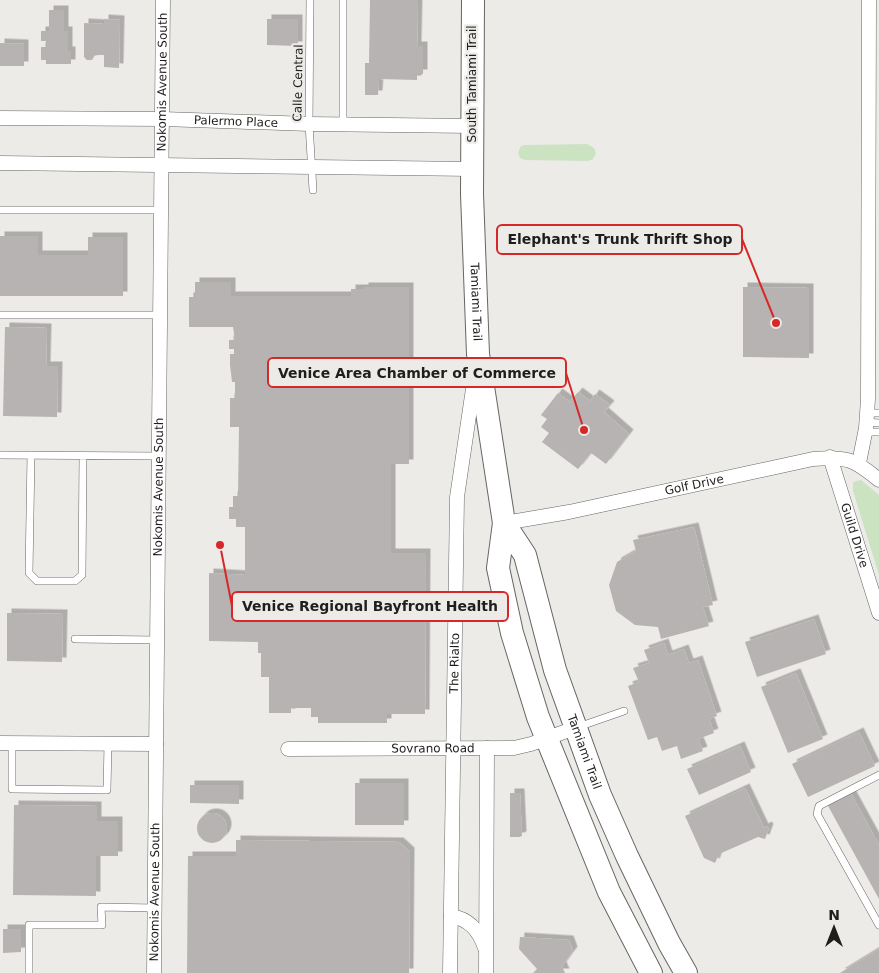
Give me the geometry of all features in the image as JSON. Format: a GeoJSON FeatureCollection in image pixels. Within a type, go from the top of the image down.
{"type":"FeatureCollection","features":[{"type":"Feature","properties":{"kind":"main road","name":"South Tamiami Trail"},"geometry":{"type":"LineString","coordinates":[[472,168],[473,0]]}},
{"type":"Feature","properties":{"kind":"main road","name":"Tamiami Trail"},"geometry":{"type":"LineString","coordinates":[[472,168],[478,354],[504,523],[498,568],[512,633],[547,738],[609,892],[651,973]]}},
{"type":"Feature","properties":{"kind":"main road","name":"Tamiami Trail"},"geometry":{"type":"LineString","coordinates":[[504,523],[525,555],[541,623],[575,728],[600,795],[626,856],[686,973]]}},
{"type":"Feature","properties":{"kind":"street","name":"Nokomis Avenue South"},"geometry":{"type":"LineString","coordinates":[[154,973],[163,0]]}},
{"type":"Feature","properties":{"kind":"street"},"geometry":{"type":"LineString","coordinates":[[868,0],[872,421],[859,462],[879,480]]}},
{"type":"Feature","properties":{"kind":"street","name":"Palermo Place"},"geometry":{"type":"LineString","coordinates":[[0,118],[163,118],[309,124],[472,126]]}},
{"type":"Feature","properties":{"kind":"street"},"geometry":{"type":"LineString","coordinates":[[0,163],[472,168]]}},
{"type":"Feature","properties":{"kind":"street","name":"The Rialto"},"geometry":{"type":"LineString","coordinates":[[450,973],[457,497],[478,354]]}},
{"type":"Feature","properties":{"kind":"street","name":"Golf Drive"},"geometry":{"type":"LineString","coordinates":[[504,523],[579,510],[797,461],[830,458],[859,462]]}},
{"type":"Feature","properties":{"kind":"street","name":"Guild Drive"},"geometry":{"type":"LineString","coordinates":[[830,458],[879,613]]}},
{"type":"Feature","properties":{"kind":"street","name":"Sovrano Road"},"geometry":{"type":"LineString","coordinates":[[288,749],[514,748],[575,728]]}},
{"type":"Feature","properties":{"kind":"street"},"geometry":{"type":"LineString","coordinates":[[6,743],[156,744]]}},
{"type":"Feature","properties":{"kind":"street"},"geometry":{"type":"LineString","coordinates":[[486,973],[487,748]]}},
{"type":"Feature","properties":{"kind":"street"},"geometry":{"type":"LineString","coordinates":[[451,916],[465,919],[471,924],[483,941],[486,956]]}},
{"type":"Feature","properties":{"kind":"lane","name":"Calle Central"},"geometry":{"type":"LineString","coordinates":[[310,0],[309,124],[310,166],[313,190]]}},
{"type":"Feature","properties":{"kind":"lane"},"geometry":{"type":"LineString","coordinates":[[343,0],[343,124]]}},
{"type":"Feature","properties":{"kind":"lane"},"geometry":{"type":"LineString","coordinates":[[0,210],[160,210]]}},
{"type":"Feature","properties":{"kind":"lane"},"geometry":{"type":"LineString","coordinates":[[0,315],[159,315]]}},
{"type":"Feature","properties":{"kind":"lane"},"geometry":{"type":"LineString","coordinates":[[872,421],[879,432]]}},
{"type":"Feature","properties":{"kind":"lane"},"geometry":{"type":"LineString","coordinates":[[0,455],[158,456]]}},
{"type":"Feature","properties":{"kind":"lane"},"geometry":{"type":"LineString","coordinates":[[31,455],[29,573],[37,581],[75,580],[82,575],[83,456]]}},
{"type":"Feature","properties":{"kind":"lane"},"geometry":{"type":"LineString","coordinates":[[75,639],[157,640]]}},
{"type":"Feature","properties":{"kind":"lane"},"geometry":{"type":"LineString","coordinates":[[575,728],[624,711]]}},
{"type":"Feature","properties":{"kind":"lane"},"geometry":{"type":"LineString","coordinates":[[6,743],[12,789],[107,790],[108,744]]}},
{"type":"Feature","properties":{"kind":"lane"},"geometry":{"type":"LineString","coordinates":[[879,775],[819,806],[817,814],[879,925]]}},
{"type":"Feature","properties":{"kind":"lane"},"geometry":{"type":"LineString","coordinates":[[29,973],[29,924],[102,925],[102,907],[154,908]]}},
{"type":"Feature","properties":{"kind":"green space"},"geometry":{"type":"Polygon","coordinates":[[[587,144],[594,148],[596,153],[593,159],[588,161],[525,160],[520,158],[518,153],[521,146],[525,145],[587,144]]]}},
{"type":"Feature","properties":{"kind":"green space"},"geometry":{"type":"Polygon","coordinates":[[[861,480],[879,495],[879,575],[853,491],[853,482],[861,480]]]}},
{"type":"Feature","properties":{"kind":"building"},"geometry":{"type":"Polygon","coordinates":[[[370,0],[418,0],[417,46],[423,46],[423,74],[417,74],[417,80],[379,79],[378,95],[365,95],[365,63],[369,63],[370,0]]]}},
{"type":"Feature","properties":{"kind":"building"},"geometry":{"type":"Polygon","coordinates":[[[49,10],[64,10],[64,31],[68,31],[68,51],[71,51],[71,64],[46,64],[46,60],[41,60],[41,47],[46,47],[46,41],[41,41],[41,31],[49,31],[49,10]]]}},
{"type":"Feature","properties":{"kind":"building"},"geometry":{"type":"Polygon","coordinates":[[[104,19],[120,20],[119,68],[104,67],[104,55],[95,55],[92,60],[87,60],[84,57],[84,23],[104,24],[104,19]]]}},
{"type":"Feature","properties":{"kind":"building"},"geometry":{"type":"Polygon","coordinates":[[[267,19],[298,19],[298,46],[267,45],[267,19]]]}},
{"type":"Feature","properties":{"kind":"building"},"geometry":{"type":"Polygon","coordinates":[[[0,43],[24,44],[24,66],[0,66],[0,43]]]}},
{"type":"Feature","properties":{"kind":"building"},"geometry":{"type":"Polygon","coordinates":[[[0,236],[38,236],[38,255],[88,255],[88,237],[123,237],[123,296],[0,296],[0,236]]]}},
{"type":"Feature","properties":{"kind":"building"},"geometry":{"type":"Polygon","coordinates":[[[195,282],[231,282],[231,296],[351,296],[351,289],[364,289],[364,287],[409,287],[409,464],[391,464],[391,553],[426,553],[425,714],[387,714],[387,723],[318,723],[318,717],[311,717],[311,708],[291,708],[291,713],[269,713],[269,677],[261,677],[261,653],[258,653],[258,642],[209,641],[209,573],[245,575],[245,527],[236,527],[236,519],[229,519],[229,507],[233,507],[233,496],[238,496],[239,427],[230,427],[230,398],[235,398],[235,382],[232,382],[230,365],[230,354],[234,354],[234,349],[229,349],[229,340],[235,340],[233,327],[189,327],[189,297],[195,297],[195,282]]]}},
{"type":"Feature","properties":{"kind":"building"},"geometry":{"type":"Polygon","coordinates":[[[743,287],[809,288],[809,358],[743,357],[743,287]]]}},
{"type":"Feature","properties":{"kind":"building"},"geometry":{"type":"Polygon","coordinates":[[[5,327],[47,328],[46,366],[58,366],[57,417],[3,416],[5,327]]]}},
{"type":"Feature","properties":{"kind":"building"},"geometry":{"type":"Polygon","coordinates":[[[578,392],[590,401],[595,394],[610,405],[604,412],[629,434],[606,464],[591,453],[578,469],[542,442],[549,433],[541,427],[547,419],[541,415],[558,393],[570,402],[578,392]]]}},
{"type":"Feature","properties":{"kind":"building"},"geometry":{"type":"Polygon","coordinates":[[[694,527],[713,605],[703,607],[709,626],[661,639],[658,627],[635,625],[616,611],[609,585],[617,562],[636,551],[633,540],[694,527]]]}},
{"type":"Feature","properties":{"kind":"building"},"geometry":{"type":"Polygon","coordinates":[[[7,613],[63,614],[62,662],[7,661],[7,613]]]}},
{"type":"Feature","properties":{"kind":"building"},"geometry":{"type":"Polygon","coordinates":[[[814,619],[826,654],[757,677],[745,642],[814,619]]]}},
{"type":"Feature","properties":{"kind":"building"},"geometry":{"type":"Polygon","coordinates":[[[664,643],[668,655],[684,649],[689,663],[698,660],[717,716],[709,719],[714,733],[698,739],[703,751],[681,759],[677,746],[662,751],[657,737],[648,740],[628,686],[639,682],[633,668],[649,663],[644,650],[664,643]]]}},
{"type":"Feature","properties":{"kind":"building"},"geometry":{"type":"Polygon","coordinates":[[[796,673],[823,739],[788,753],[761,687],[796,673]]]}},
{"type":"Feature","properties":{"kind":"building"},"geometry":{"type":"Polygon","coordinates":[[[859,732],[875,766],[808,797],[792,764],[859,732]]]}},
{"type":"Feature","properties":{"kind":"building"},"geometry":{"type":"Polygon","coordinates":[[[740,746],[751,772],[699,795],[687,769],[740,746]]]}},
{"type":"Feature","properties":{"kind":"building"},"geometry":{"type":"Polygon","coordinates":[[[355,783],[404,783],[404,825],[355,825],[355,783]]]}},
{"type":"Feature","properties":{"kind":"building"},"geometry":{"type":"Polygon","coordinates":[[[190,785],[239,785],[239,804],[190,803],[190,785]]]}},
{"type":"Feature","properties":{"kind":"building"},"geometry":{"type":"Polygon","coordinates":[[[745,788],[764,828],[767,826],[769,828],[765,839],[758,837],[719,854],[715,863],[704,858],[685,816],[745,788]]]}},
{"type":"Feature","properties":{"kind":"building"},"geometry":{"type":"Polygon","coordinates":[[[850,792],[879,845],[879,899],[827,804],[850,792]]]}},
{"type":"Feature","properties":{"kind":"building"},"geometry":{"type":"Polygon","coordinates":[[[510,793],[520,793],[522,836],[519,837],[510,837],[510,793]]]}},
{"type":"Feature","properties":{"kind":"building"},"geometry":{"type":"Polygon","coordinates":[[[14,805],[97,806],[97,821],[118,821],[118,856],[96,856],[96,896],[13,895],[14,805]]]}},
{"type":"Feature","properties":{"kind":"building"},"geometry":{"type":"Polygon","coordinates":[[[212,813],[223,817],[227,828],[223,839],[212,843],[201,839],[197,828],[201,817],[212,813]]]}},
{"type":"Feature","properties":{"kind":"building"},"geometry":{"type":"Polygon","coordinates":[[[236,840],[399,842],[410,852],[409,973],[187,973],[188,856],[236,856],[236,840]]]}},
{"type":"Feature","properties":{"kind":"building"},"geometry":{"type":"Polygon","coordinates":[[[3,929],[21,929],[21,952],[3,953],[3,929]]]}},
{"type":"Feature","properties":{"kind":"building"},"geometry":{"type":"Polygon","coordinates":[[[520,937],[569,940],[573,951],[562,966],[565,973],[533,973],[537,969],[519,949],[520,937]]]}},
{"type":"Feature","properties":{"kind":"building"},"geometry":{"type":"Polygon","coordinates":[[[879,949],[879,973],[840,973],[879,949]]]}},
{"type":"Feature","properties":{"kind":"place","name":"Elephant's Trunk Thrift Shop"},"geometry":{"type":"Point","coordinates":[776,323]}},
{"type":"Feature","properties":{"kind":"place","name":"Venice Area Chamber of Commerce"},"geometry":{"type":"Point","coordinates":[584,430]}},
{"type":"Feature","properties":{"kind":"place","name":"Venice Regional Bayfront Health"},"geometry":{"type":"Point","coordinates":[220,545]}}]}
